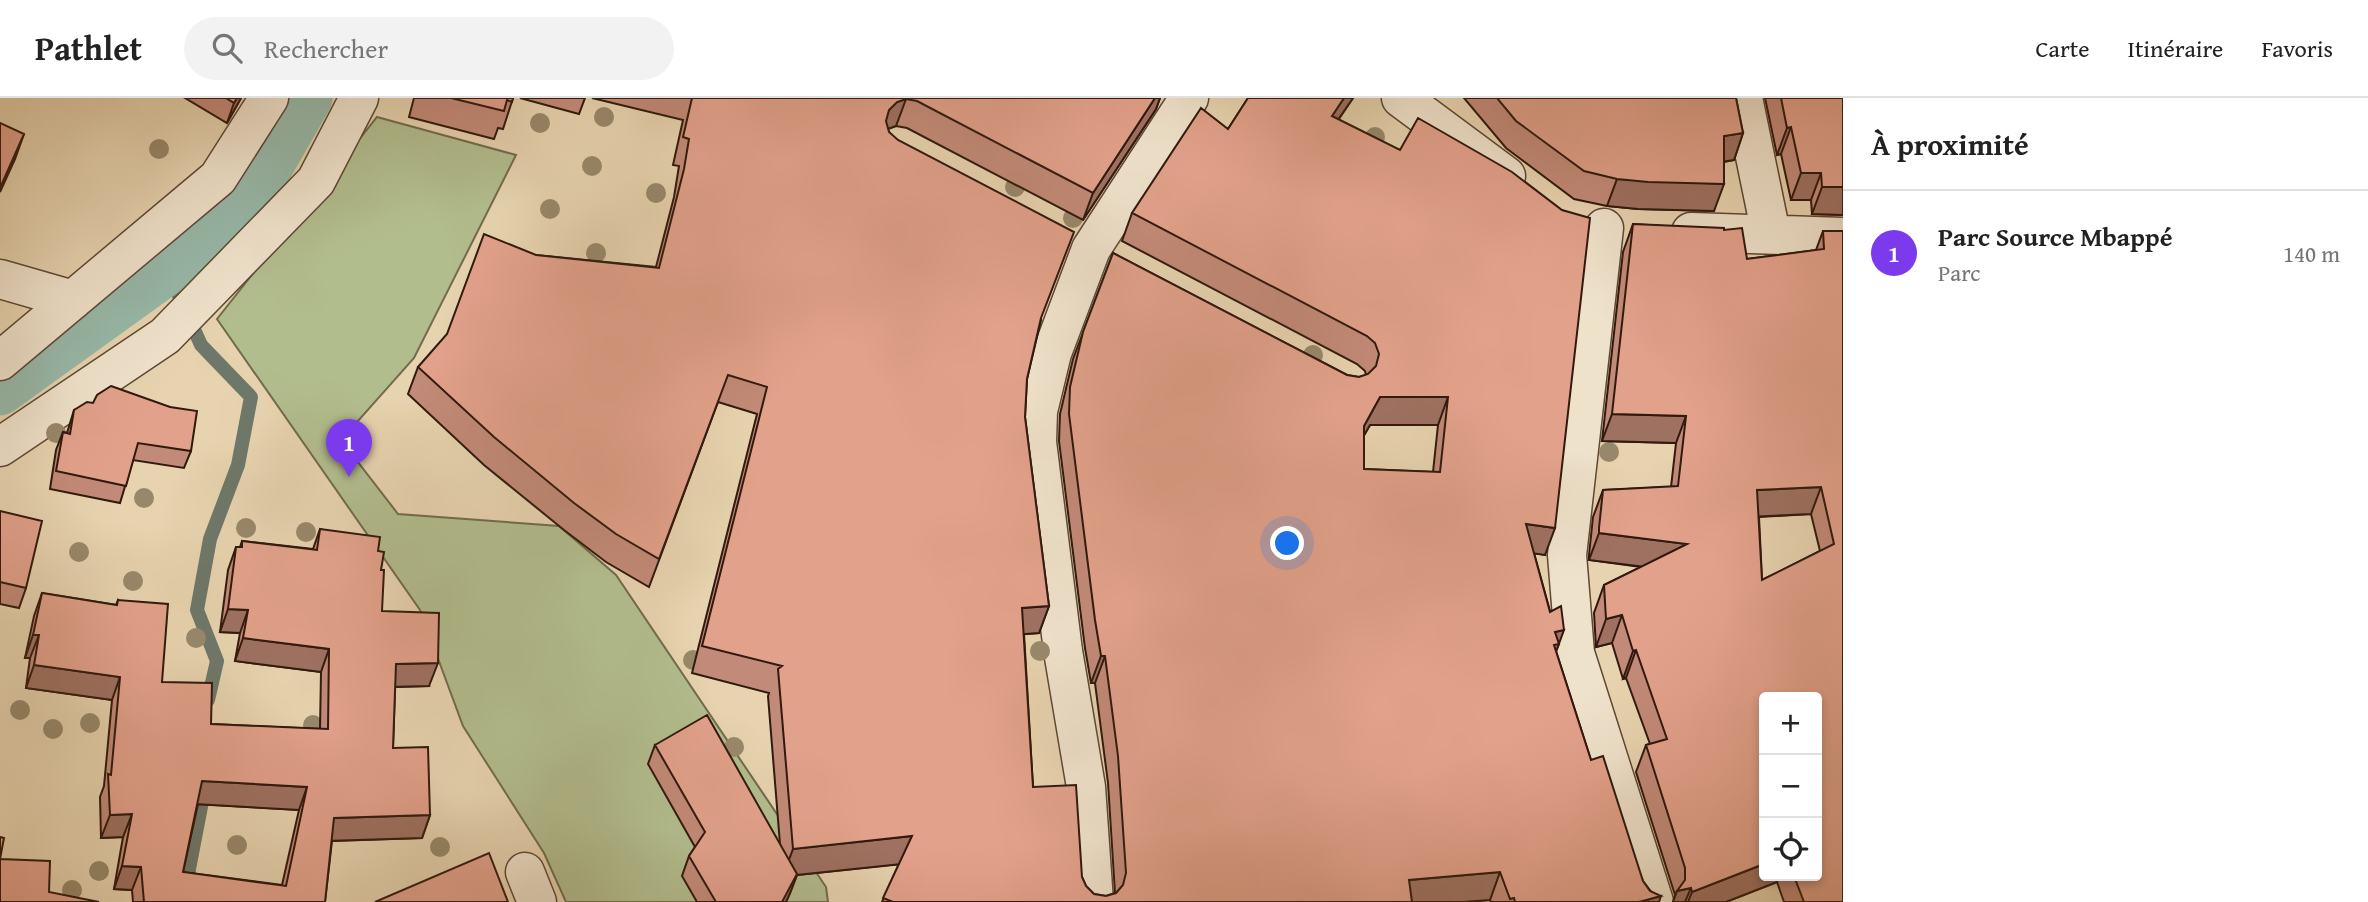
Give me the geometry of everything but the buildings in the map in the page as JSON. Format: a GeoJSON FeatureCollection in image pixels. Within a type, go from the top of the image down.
{"type":"FeatureCollection","features":[{"type":"Feature","properties":{"kind":"street"},"geometry":{"type":"LineString","coordinates":[[0,361],[218,178],[270,98]]}},
{"type":"Feature","properties":{"kind":"street"},"geometry":{"type":"LineString","coordinates":[[0,447],[165,336],[316,181],[359,98]]}},
{"type":"Feature","properties":{"kind":"street"},"geometry":{"type":"LineString","coordinates":[[1094,902],[1086,787],[1063,651],[1037,442],[1038,411],[1079,242],[1189,98]]}},
{"type":"Feature","properties":{"kind":"street"},"geometry":{"type":"LineString","coordinates":[[1401,98],[1532,195]]}},
{"type":"Feature","properties":{"kind":"street"},"geometry":{"type":"LineString","coordinates":[[1743,98],[1771,234]]}},
{"type":"Feature","properties":{"kind":"street"},"geometry":{"type":"LineString","coordinates":[[1565,219],[1631,230],[1843,237]]}},
{"type":"Feature","properties":{"kind":"street"},"geometry":{"type":"LineString","coordinates":[[1631,230],[1567,555],[1575,653],[1654,902]]}},
{"type":"Feature","properties":{"kind":"street"},"geometry":{"type":"LineString","coordinates":[[1079,242],[1127,268]]}},
{"type":"Feature","properties":{"kind":"street"},"geometry":{"type":"LineString","coordinates":[[0,279],[73,300]]}},
{"type":"Feature","properties":{"kind":"green space"},"geometry":{"type":"Polygon","coordinates":[[[377,117],[516,155],[414,358],[341,440],[398,514],[559,526],[616,575],[826,887],[828,902],[566,902],[544,853],[463,726],[420,610],[217,319],[377,117]]]}},
{"type":"Feature","properties":{"kind":"waterway"},"geometry":{"type":"LineString","coordinates":[[0,392],[168,271],[266,173],[309,98]]}},
{"type":"Feature","properties":{"kind":"waterway"},"geometry":{"type":"LineString","coordinates":[[168,271],[201,345],[251,397],[238,465],[210,539],[197,610],[217,661],[208,700]]}},
{"type":"Feature","properties":{"kind":"waterway"},"geometry":{"type":"LineString","coordinates":[[187,902],[189,869],[205,786]]}},
{"type":"Feature","properties":{"kind":"place","name":"Parc Source Mbappé"},"geometry":{"type":"Point","coordinates":[349,477]}}]}
